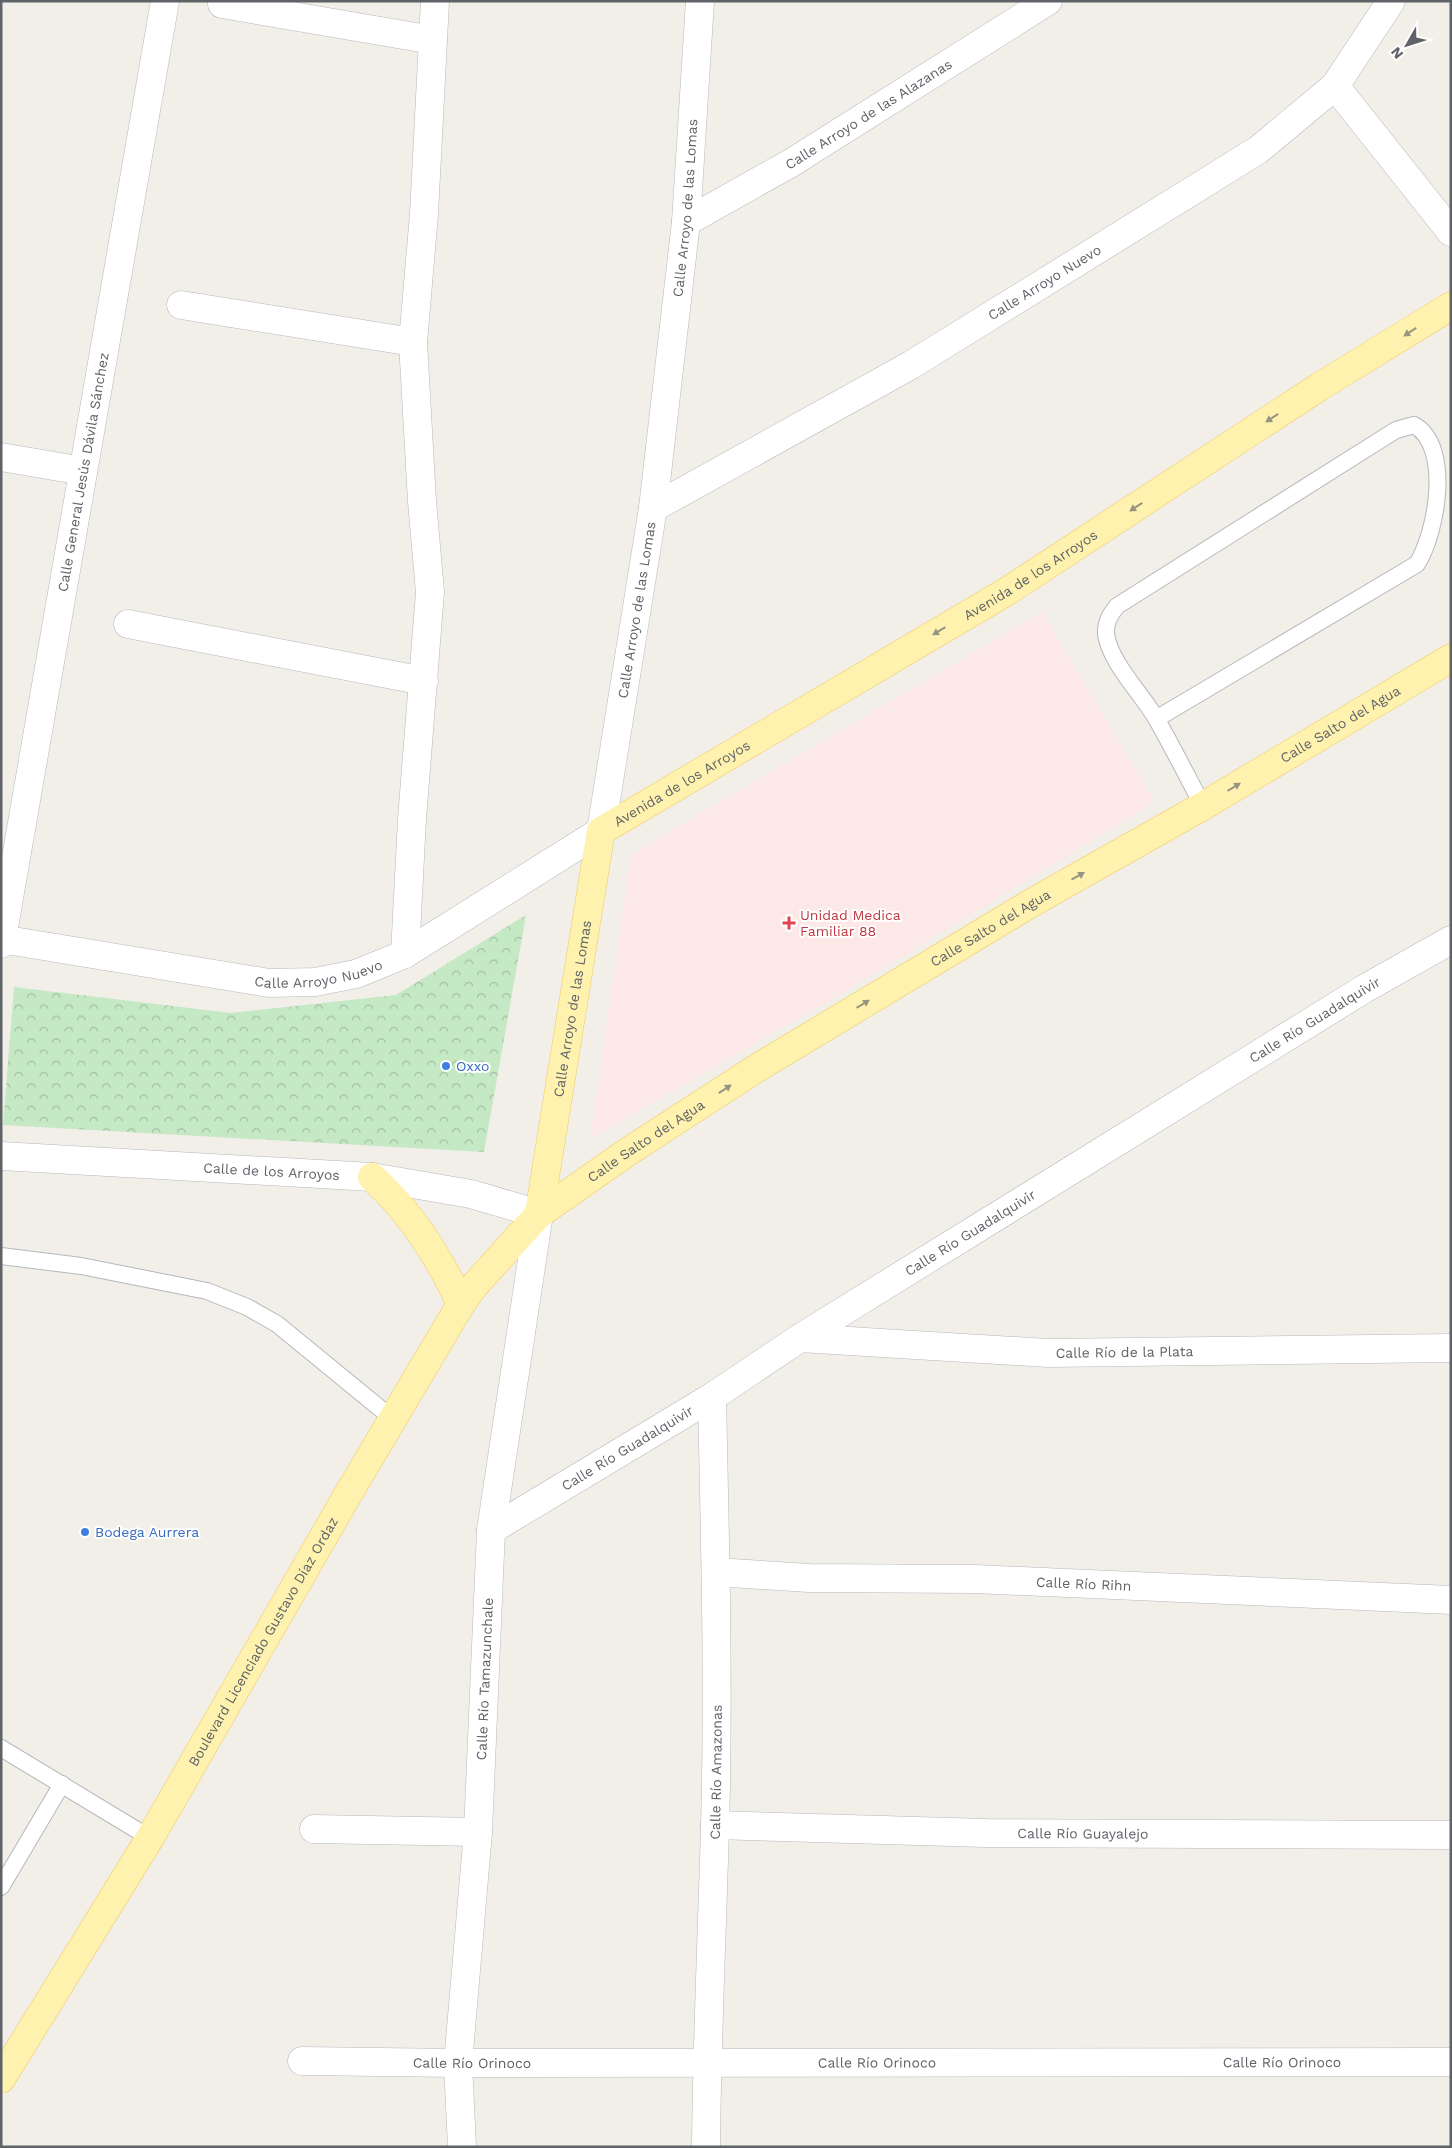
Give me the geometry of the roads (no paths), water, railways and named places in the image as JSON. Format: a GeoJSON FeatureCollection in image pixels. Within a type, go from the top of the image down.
{"type":"FeatureCollection","features":[{"type":"Feature","properties":{"kind":"main road","name":"Avenida de los Arroyos"},"geometry":{"type":"LineString","coordinates":[[601,831],[1006,592],[1319,387],[1451,306]]}},
{"type":"Feature","properties":{"kind":"main road","name":"Calle Salto del Agua"},"geometry":{"type":"LineString","coordinates":[[539,1214],[629,1151],[757,1068],[1033,902],[1203,806],[1451,658]]}},
{"type":"Feature","properties":{"kind":"main road","name":"Calle Arroyo de las Lomas"},"geometry":{"type":"LineString","coordinates":[[539,1214],[601,831]]}},
{"type":"Feature","properties":{"kind":"main road"},"geometry":{"type":"LineString","coordinates":[[372,1177],[406,1213],[427,1242],[447,1274],[461,1304]]}},
{"type":"Feature","properties":{"kind":"main road","name":"Boulevard Licenciado Gustavo Díaz Ordaz"},"geometry":{"type":"LineString","coordinates":[[1,2079],[150,1838],[223,1708],[461,1304],[475,1284],[539,1214]]}},
{"type":"Feature","properties":{"kind":"street","name":"Calle General Jesús Dávila Sánchez"},"geometry":{"type":"LineString","coordinates":[[2,941],[165,1]]}},
{"type":"Feature","properties":{"kind":"street"},"geometry":{"type":"LineString","coordinates":[[405,954],[412,819],[430,592],[413,342],[424,214],[436,1]]}},
{"type":"Feature","properties":{"kind":"street","name":"Calle Arroyo de las Lomas"},"geometry":{"type":"LineString","coordinates":[[601,831],[653,508],[686,222],[700,1]]}},
{"type":"Feature","properties":{"kind":"street","name":"Calle Arroyo de las Alazanas"},"geometry":{"type":"LineString","coordinates":[[686,222],[791,163],[1048,1]]}},
{"type":"Feature","properties":{"kind":"street","name":"Calle Arroyo Nuevo"},"geometry":{"type":"LineString","coordinates":[[653,508],[911,365],[1258,150],[1335,86],[1391,1]]}},
{"type":"Feature","properties":{"kind":"street"},"geometry":{"type":"LineString","coordinates":[[222,4],[433,40]]}},
{"type":"Feature","properties":{"kind":"street"},"geometry":{"type":"LineString","coordinates":[[1335,86],[1451,232]]}},
{"type":"Feature","properties":{"kind":"street"},"geometry":{"type":"LineString","coordinates":[[181,305],[413,342]]}},
{"type":"Feature","properties":{"kind":"street"},"geometry":{"type":"LineString","coordinates":[[1,457],[83,471]]}},
{"type":"Feature","properties":{"kind":"street"},"geometry":{"type":"LineString","coordinates":[[128,624],[424,681]]}},
{"type":"Feature","properties":{"kind":"street","name":"Calle Arroyo Nuevo"},"geometry":{"type":"LineString","coordinates":[[2,941],[269,984],[315,982],[356,974],[405,954],[601,831]]}},
{"type":"Feature","properties":{"kind":"street","name":"Calle Río Guadalquivir"},"geometry":{"type":"LineString","coordinates":[[491,1530],[712,1397],[800,1338],[1364,989],[1451,940]]}},
{"type":"Feature","properties":{"kind":"street","name":"Calle de los Arroyos"},"geometry":{"type":"LineString","coordinates":[[1,1156],[372,1177],[471,1194],[539,1214]]}},
{"type":"Feature","properties":{"kind":"street","name":"Calle Río Tamazunchale"},"geometry":{"type":"LineString","coordinates":[[462,2147],[458,2063],[478,1832],[491,1530],[539,1214]]}},
{"type":"Feature","properties":{"kind":"street","name":"Calle Río de la Plata"},"geometry":{"type":"LineString","coordinates":[[800,1338],[1048,1353],[1451,1348]]}},
{"type":"Feature","properties":{"kind":"street","name":"Calle Río Amazonas"},"geometry":{"type":"LineString","coordinates":[[706,2147],[715,1825],[716,1572],[712,1397]]}},
{"type":"Feature","properties":{"kind":"street","name":"Calle Río Rihn"},"geometry":{"type":"LineString","coordinates":[[716,1572],[809,1578],[974,1579],[1451,1600]]}},
{"type":"Feature","properties":{"kind":"street","name":"Calle Río Guayalejo"},"geometry":{"type":"LineString","coordinates":[[715,1825],[986,1833],[1451,1835]]}},
{"type":"Feature","properties":{"kind":"street"},"geometry":{"type":"LineString","coordinates":[[314,1830],[478,1832]]}},
{"type":"Feature","properties":{"kind":"street","name":"Calle Río Orinoco"},"geometry":{"type":"LineString","coordinates":[[302,2061],[458,2063],[1451,2062]]}},
{"type":"Feature","properties":{"kind":"lane"},"geometry":{"type":"LineString","coordinates":[[1156,719],[1417,564],[1425,551],[1434,526],[1439,488],[1437,453],[1431,439],[1423,430],[1414,425],[1396,430],[1117,606],[1109,617],[1106,625],[1106,635],[1114,655],[1156,719],[1203,806]]}},
{"type":"Feature","properties":{"kind":"lane"},"geometry":{"type":"LineString","coordinates":[[1,1256],[81,1266],[198,1289],[247,1307],[277,1324],[393,1419]]}},
{"type":"Feature","properties":{"kind":"lane"},"geometry":{"type":"LineString","coordinates":[[1,1748],[150,1838]]}},
{"type":"Feature","properties":{"kind":"lane"},"geometry":{"type":"LineString","coordinates":[[1,1887],[62,1784]]}},
{"type":"Feature","properties":{"kind":"place","name":"Unidad Medica Familiar 88"},"geometry":{"type":"Point","coordinates":[789,923]}},
{"type":"Feature","properties":{"kind":"place","name":"Oxxo"},"geometry":{"type":"Point","coordinates":[446,1066]}},
{"type":"Feature","properties":{"kind":"place","name":"Bodega Aurrera"},"geometry":{"type":"Point","coordinates":[85,1532]}}]}
